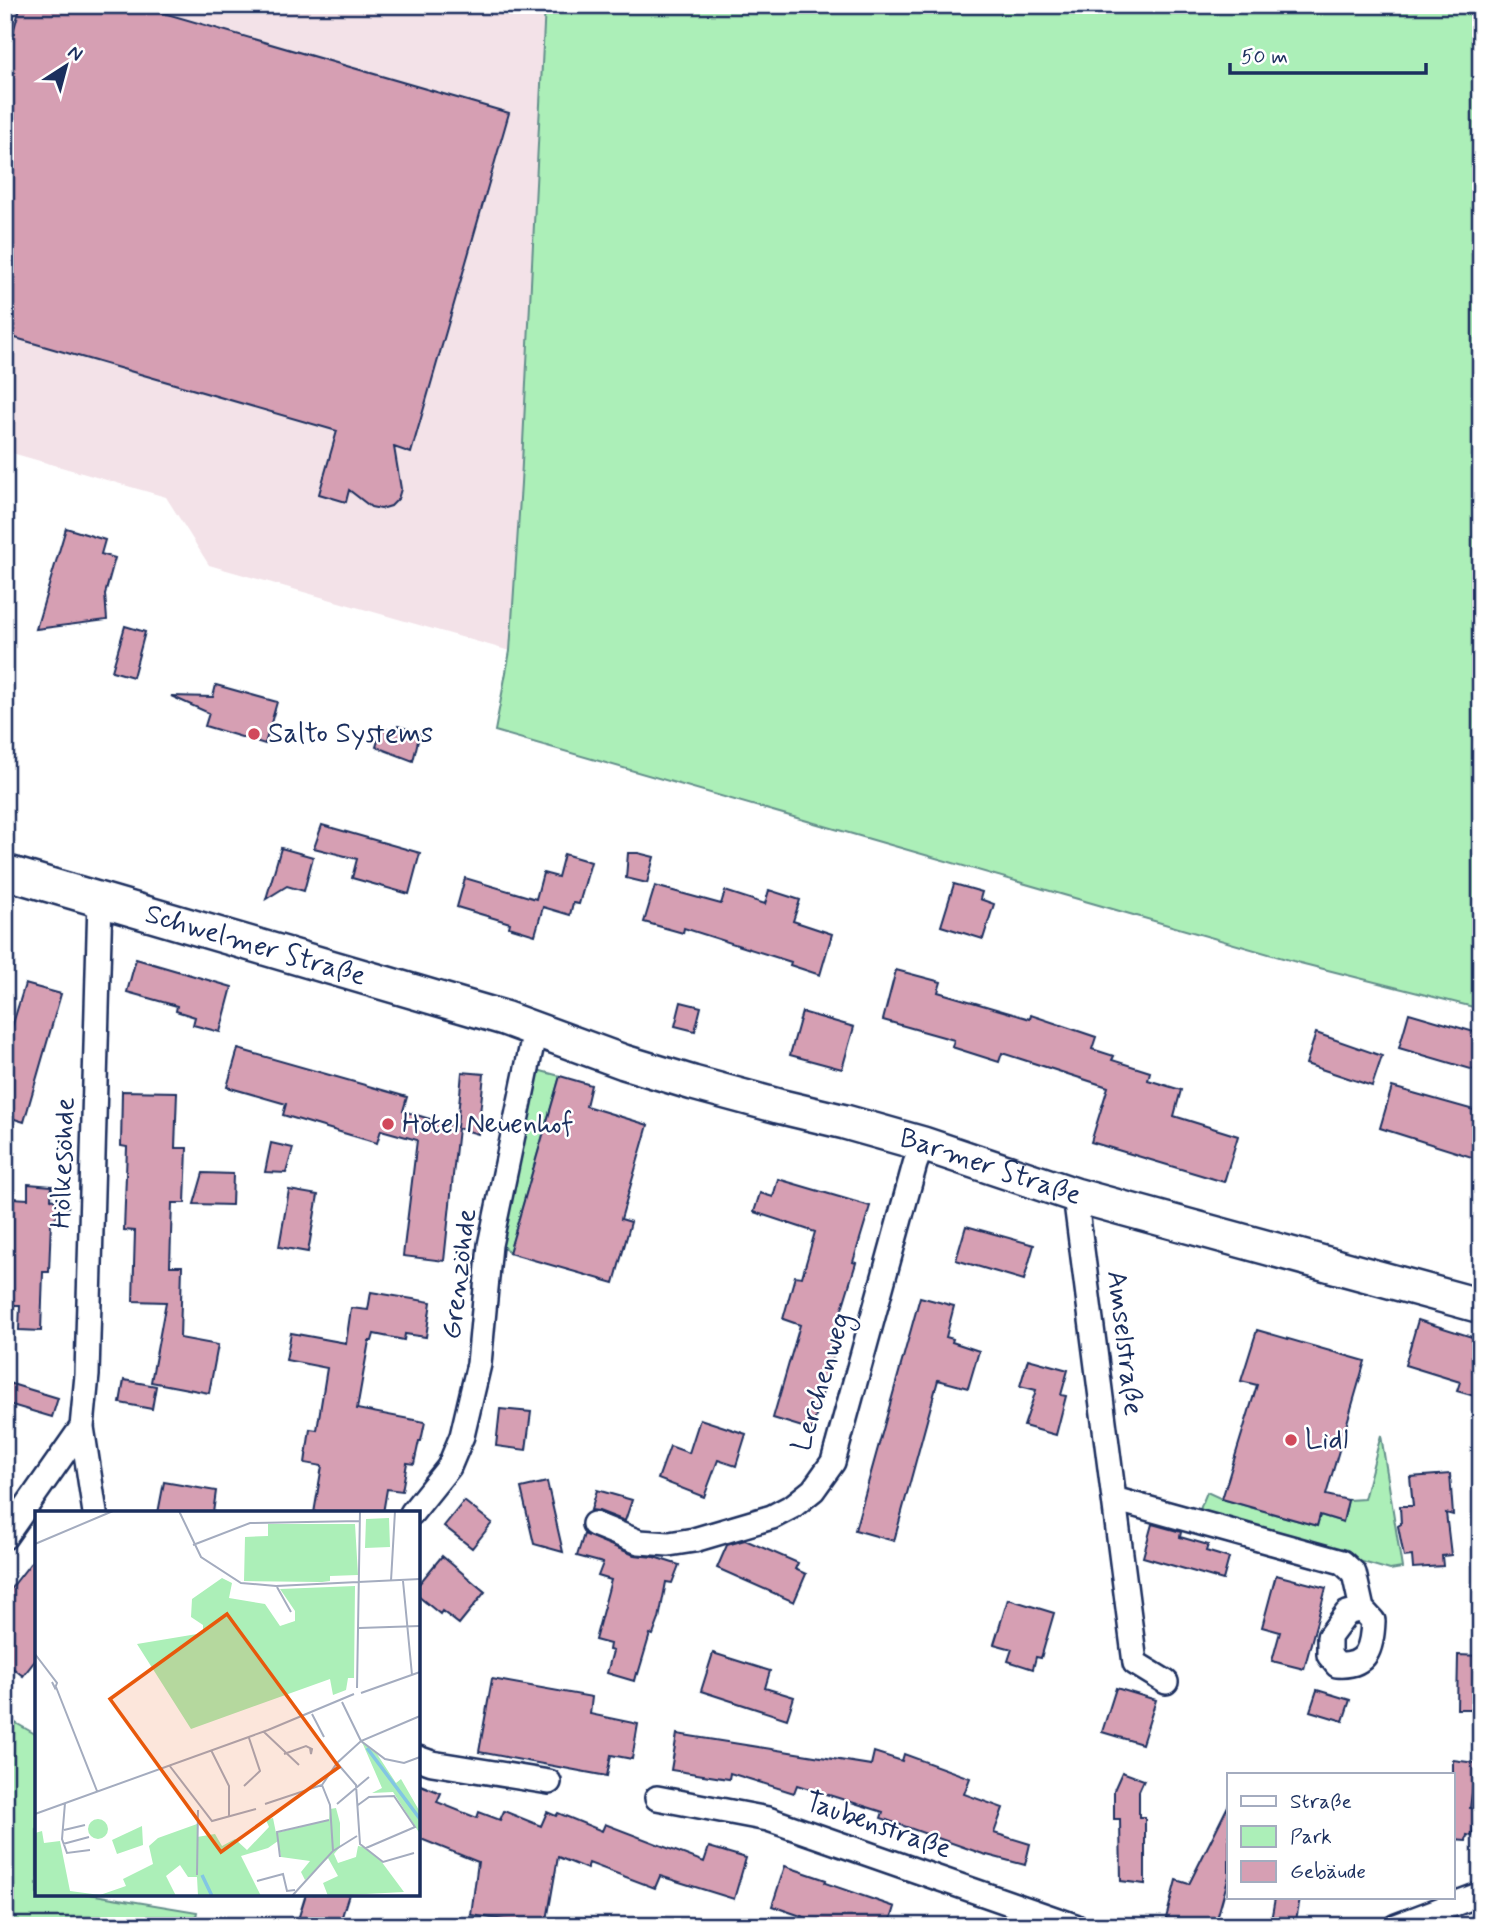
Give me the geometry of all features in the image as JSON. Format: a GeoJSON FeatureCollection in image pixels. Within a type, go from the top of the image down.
{"type":"FeatureCollection","features":[{"type":"Feature","properties":{"kind":"main road","name":"Schwelmer Straße"},"geometry":{"type":"LineString","coordinates":[[5,872],[504,1018]]}},
{"type":"Feature","properties":{"kind":"main road","name":"Barmer Straße"},"geometry":{"type":"LineString","coordinates":[[504,1018],[624,1062],[693,1083],[845,1122],[922,1144],[1075,1195],[1481,1306]]}},
{"type":"Feature","properties":{"kind":"street","name":"Hölkesöhde"},"geometry":{"type":"LineString","coordinates":[[95,1511],[82,1427],[87,1375],[100,899]]}},
{"type":"Feature","properties":{"kind":"street","name":"Grenzöhde"},"geometry":{"type":"LineString","coordinates":[[414,1511],[449,1466],[462,1436],[479,1364],[489,1245],[535,1030]]}},
{"type":"Feature","properties":{"kind":"street","name":"Lerchenweg"},"geometry":{"type":"LineString","coordinates":[[594,1524],[639,1542],[669,1544],[694,1540],[772,1517],[793,1506],[813,1490],[833,1462],[922,1144]]}},
{"type":"Feature","properties":{"kind":"street","name":"Amselstraße"},"geometry":{"type":"LineString","coordinates":[[1075,1195],[1135,1663],[1166,1682]]}},
{"type":"Feature","properties":{"kind":"street","name":"Hölkesöhde"},"geometry":{"type":"LineString","coordinates":[[5,1537],[82,1427]]}},
{"type":"Feature","properties":{"kind":"street"},"geometry":{"type":"LineString","coordinates":[[1114,1499],[1342,1562],[1354,1573],[1362,1609]]}},
{"type":"Feature","properties":{"kind":"street"},"geometry":{"type":"LineString","coordinates":[[420,1759],[432,1763],[550,1782]]}},
{"type":"Feature","properties":{"kind":"street","name":"Taubenstraße"},"geometry":{"type":"LineString","coordinates":[[657,1798],[768,1819],[1075,1926]]}},
{"type":"Feature","properties":{"kind":"street"},"geometry":{"type":"LineString","coordinates":[[1396,1926],[1481,1894]]}},
{"type":"Feature","properties":{"kind":"shaded area"},"geometry":{"type":"Polygon","coordinates":[[[5,5],[545,5],[510,651],[209,565],[166,497],[5,451],[5,5]]]}},
{"type":"Feature","properties":{"kind":"green space"},"geometry":{"type":"Polygon","coordinates":[[[545,5],[1164,5],[1175,13],[1181,5],[1481,5],[1481,1009],[1300,963],[495,731],[510,651],[545,5]]]}},
{"type":"Feature","properties":{"kind":"green space"},"geometry":{"type":"Polygon","coordinates":[[[537,1070],[560,1076],[509,1253],[501,1244],[537,1070]]]}},
{"type":"Feature","properties":{"kind":"green space"},"geometry":{"type":"Polygon","coordinates":[[[1381,1435],[1402,1568],[1390,1570],[1198,1514],[1207,1492],[1222,1499],[1317,1526],[1320,1515],[1343,1522],[1348,1500],[1364,1499],[1381,1435]]]}},
{"type":"Feature","properties":{"kind":"green space"},"geometry":{"type":"Polygon","coordinates":[[[5,1717],[35,1734],[35,1896],[101,1896],[197,1912],[194,1926],[5,1926],[5,1717]]]}},
{"type":"Feature","properties":{"kind":"building"},"geometry":{"type":"Polygon","coordinates":[[[21,5],[136,5],[509,113],[411,453],[394,447],[401,489],[398,499],[391,506],[381,509],[371,507],[349,490],[346,502],[319,494],[337,431],[5,335],[5,59],[21,5]]]}},
{"type":"Feature","properties":{"kind":"building"},"geometry":{"type":"Polygon","coordinates":[[[66,528],[105,540],[101,554],[115,558],[105,594],[107,620],[36,629],[66,528]]]}},
{"type":"Feature","properties":{"kind":"building"},"geometry":{"type":"Polygon","coordinates":[[[125,626],[145,632],[133,677],[112,671],[125,626]]]}},
{"type":"Feature","properties":{"kind":"building"},"geometry":{"type":"Polygon","coordinates":[[[216,685],[277,702],[265,744],[205,726],[209,713],[171,696],[213,697],[216,685]]]}},
{"type":"Feature","properties":{"kind":"building"},"geometry":{"type":"Polygon","coordinates":[[[398,726],[420,733],[413,761],[376,747],[382,728],[396,732],[398,726]]]}},
{"type":"Feature","properties":{"kind":"building"},"geometry":{"type":"Polygon","coordinates":[[[322,825],[420,853],[409,894],[352,878],[357,859],[314,848],[322,825]]]}},
{"type":"Feature","properties":{"kind":"building"},"geometry":{"type":"Polygon","coordinates":[[[281,848],[313,857],[304,891],[287,886],[266,899],[281,848]]]}},
{"type":"Feature","properties":{"kind":"building"},"geometry":{"type":"Polygon","coordinates":[[[628,853],[654,857],[647,883],[626,878],[628,853]]]}},
{"type":"Feature","properties":{"kind":"building"},"geometry":{"type":"Polygon","coordinates":[[[564,854],[591,862],[579,904],[573,903],[570,915],[543,907],[535,935],[509,927],[510,923],[457,907],[465,878],[536,899],[543,873],[558,877],[564,854]]]}},
{"type":"Feature","properties":{"kind":"building"},"geometry":{"type":"Polygon","coordinates":[[[954,884],[982,892],[980,899],[994,904],[983,939],[941,926],[954,884]]]}},
{"type":"Feature","properties":{"kind":"building"},"geometry":{"type":"Polygon","coordinates":[[[655,886],[721,904],[725,891],[765,904],[769,890],[800,900],[793,921],[832,934],[820,975],[790,965],[791,962],[684,928],[683,933],[644,922],[655,886]]]}},
{"type":"Feature","properties":{"kind":"building"},"geometry":{"type":"Polygon","coordinates":[[[136,959],[232,987],[220,1032],[193,1025],[195,1017],[176,1011],[177,1006],[127,992],[136,959]]]}},
{"type":"Feature","properties":{"kind":"building"},"geometry":{"type":"Polygon","coordinates":[[[896,970],[941,982],[938,992],[1030,1019],[1031,1015],[1096,1037],[1092,1049],[1114,1056],[1112,1060],[1150,1072],[1148,1080],[1181,1090],[1174,1116],[1238,1136],[1224,1182],[1091,1142],[1108,1087],[1002,1053],[999,1062],[952,1047],[954,1040],[883,1020],[896,970]]]}},
{"type":"Feature","properties":{"kind":"building"},"geometry":{"type":"Polygon","coordinates":[[[25,984],[61,994],[24,1122],[5,1116],[5,1050],[25,984]]]}},
{"type":"Feature","properties":{"kind":"building"},"geometry":{"type":"Polygon","coordinates":[[[681,1002],[701,1007],[695,1031],[675,1026],[681,1002]]]}},
{"type":"Feature","properties":{"kind":"building"},"geometry":{"type":"Polygon","coordinates":[[[802,1012],[854,1027],[842,1069],[790,1055],[802,1012]]]}},
{"type":"Feature","properties":{"kind":"building"},"geometry":{"type":"Polygon","coordinates":[[[1409,1013],[1481,1034],[1481,1072],[1399,1048],[1409,1013]]]}},
{"type":"Feature","properties":{"kind":"building"},"geometry":{"type":"Polygon","coordinates":[[[1316,1033],[1382,1056],[1372,1086],[1306,1064],[1316,1033]]]}},
{"type":"Feature","properties":{"kind":"building"},"geometry":{"type":"Polygon","coordinates":[[[238,1049],[407,1097],[403,1111],[457,1127],[462,1072],[484,1074],[478,1134],[458,1128],[444,1261],[403,1256],[417,1140],[381,1130],[377,1143],[283,1115],[286,1104],[227,1087],[238,1049]]]}},
{"type":"Feature","properties":{"kind":"building"},"geometry":{"type":"Polygon","coordinates":[[[560,1076],[591,1085],[586,1106],[648,1125],[621,1219],[631,1222],[614,1283],[509,1253],[560,1076]]]}},
{"type":"Feature","properties":{"kind":"building"},"geometry":{"type":"Polygon","coordinates":[[[1392,1087],[1481,1112],[1481,1160],[1380,1128],[1392,1087]]]}},
{"type":"Feature","properties":{"kind":"building"},"geometry":{"type":"Polygon","coordinates":[[[122,1091],[177,1092],[175,1148],[187,1148],[185,1203],[172,1203],[170,1266],[182,1266],[180,1338],[218,1345],[209,1393],[151,1382],[166,1302],[133,1301],[135,1231],[124,1230],[127,1147],[121,1146],[122,1091]]]}},
{"type":"Feature","properties":{"kind":"building"},"geometry":{"type":"Polygon","coordinates":[[[271,1143],[293,1148],[286,1173],[265,1172],[271,1143]]]}},
{"type":"Feature","properties":{"kind":"building"},"geometry":{"type":"Polygon","coordinates":[[[203,1173],[233,1174],[232,1205],[194,1204],[203,1173]]]}},
{"type":"Feature","properties":{"kind":"building"},"geometry":{"type":"Polygon","coordinates":[[[778,1179],[870,1206],[830,1348],[835,1349],[812,1430],[773,1418],[800,1325],[783,1319],[795,1276],[802,1277],[815,1232],[754,1212],[760,1193],[773,1197],[778,1179]]]}},
{"type":"Feature","properties":{"kind":"building"},"geometry":{"type":"Polygon","coordinates":[[[28,1184],[52,1186],[51,1199],[68,1207],[51,1221],[49,1272],[43,1272],[41,1331],[19,1330],[20,1305],[5,1305],[5,1279],[10,1279],[12,1198],[28,1199],[28,1184]]]}},
{"type":"Feature","properties":{"kind":"building"},"geometry":{"type":"Polygon","coordinates":[[[289,1190],[318,1195],[308,1252],[279,1247],[289,1190]]]}},
{"type":"Feature","properties":{"kind":"building"},"geometry":{"type":"Polygon","coordinates":[[[966,1226],[1034,1245],[1024,1280],[956,1260],[966,1226]]]}},
{"type":"Feature","properties":{"kind":"building"},"geometry":{"type":"Polygon","coordinates":[[[371,1292],[431,1302],[426,1337],[405,1334],[404,1340],[374,1334],[372,1341],[369,1341],[357,1409],[425,1422],[421,1441],[414,1464],[407,1463],[402,1491],[387,1489],[383,1511],[314,1511],[322,1466],[305,1463],[310,1429],[317,1430],[327,1368],[286,1360],[291,1333],[346,1343],[351,1308],[368,1310],[371,1292]]]}},
{"type":"Feature","properties":{"kind":"building"},"geometry":{"type":"Polygon","coordinates":[[[920,1297],[954,1306],[946,1337],[953,1339],[952,1342],[979,1351],[968,1388],[938,1380],[894,1541],[855,1530],[920,1297]]]}},
{"type":"Feature","properties":{"kind":"building"},"geometry":{"type":"Polygon","coordinates":[[[1418,1320],[1475,1338],[1477,1331],[1481,1332],[1481,1398],[1457,1391],[1460,1382],[1405,1365],[1418,1320]]]}},
{"type":"Feature","properties":{"kind":"building","name":"Lidl"},"geometry":{"type":"Polygon","coordinates":[[[1257,1330],[1365,1361],[1326,1495],[1348,1500],[1343,1522],[1320,1515],[1317,1526],[1222,1499],[1257,1385],[1241,1381],[1257,1330]]]}},
{"type":"Feature","properties":{"kind":"building"},"geometry":{"type":"Polygon","coordinates":[[[1028,1359],[1068,1370],[1061,1395],[1066,1396],[1056,1435],[1024,1426],[1036,1390],[1020,1386],[1028,1359]]]}},
{"type":"Feature","properties":{"kind":"building"},"geometry":{"type":"Polygon","coordinates":[[[124,1380],[156,1386],[152,1409],[120,1403],[124,1380]]]}},
{"type":"Feature","properties":{"kind":"building"},"geometry":{"type":"Polygon","coordinates":[[[5,1382],[58,1398],[52,1417],[5,1403],[5,1382]]]}},
{"type":"Feature","properties":{"kind":"building"},"geometry":{"type":"Polygon","coordinates":[[[500,1409],[531,1412],[526,1450],[496,1446],[500,1409]]]}},
{"type":"Feature","properties":{"kind":"building"},"geometry":{"type":"Polygon","coordinates":[[[700,1419],[746,1434],[736,1466],[718,1460],[704,1497],[658,1479],[670,1446],[689,1453],[700,1419]]]}},
{"type":"Feature","properties":{"kind":"building"},"geometry":{"type":"Polygon","coordinates":[[[1450,1474],[1453,1515],[1446,1513],[1451,1555],[1442,1556],[1443,1566],[1413,1568],[1412,1556],[1404,1557],[1398,1526],[1401,1524],[1400,1506],[1413,1506],[1410,1477],[1450,1474]]]}},
{"type":"Feature","properties":{"kind":"building"},"geometry":{"type":"Polygon","coordinates":[[[164,1482],[216,1491],[213,1511],[158,1511],[164,1482]]]}},
{"type":"Feature","properties":{"kind":"building"},"geometry":{"type":"Polygon","coordinates":[[[547,1482],[563,1552],[534,1544],[521,1488],[547,1482]]]}},
{"type":"Feature","properties":{"kind":"building"},"geometry":{"type":"Polygon","coordinates":[[[597,1490],[632,1500],[625,1521],[591,1510],[597,1490]]]}},
{"type":"Feature","properties":{"kind":"building"},"geometry":{"type":"Polygon","coordinates":[[[464,1501],[492,1523],[472,1548],[444,1526],[464,1501]]]}},
{"type":"Feature","properties":{"kind":"building"},"geometry":{"type":"Polygon","coordinates":[[[1152,1524],[1181,1532],[1180,1537],[1208,1545],[1206,1551],[1229,1558],[1223,1580],[1143,1557],[1152,1524]]]}},
{"type":"Feature","properties":{"kind":"building"},"geometry":{"type":"Polygon","coordinates":[[[584,1534],[634,1555],[654,1557],[679,1565],[672,1583],[666,1582],[659,1619],[653,1635],[650,1634],[634,1681],[607,1673],[613,1651],[609,1650],[610,1644],[595,1640],[611,1580],[598,1576],[603,1563],[577,1556],[584,1534]]]}},
{"type":"Feature","properties":{"kind":"building"},"geometry":{"type":"Polygon","coordinates":[[[745,1540],[798,1563],[795,1569],[806,1574],[794,1602],[717,1568],[727,1545],[745,1540]]]}},
{"type":"Feature","properties":{"kind":"building"},"geometry":{"type":"Polygon","coordinates":[[[442,1556],[485,1592],[459,1624],[442,1611],[440,1614],[420,1598],[420,1583],[442,1556]]]}},
{"type":"Feature","properties":{"kind":"building"},"geometry":{"type":"Polygon","coordinates":[[[35,1558],[35,1661],[23,1676],[5,1662],[5,1596],[35,1558]]]}},
{"type":"Feature","properties":{"kind":"building"},"geometry":{"type":"Polygon","coordinates":[[[1276,1575],[1326,1588],[1304,1669],[1272,1661],[1280,1632],[1262,1627],[1276,1575]]]}},
{"type":"Feature","properties":{"kind":"building"},"geometry":{"type":"Polygon","coordinates":[[[1008,1599],[1054,1613],[1041,1658],[1036,1657],[1033,1669],[1008,1661],[1012,1649],[994,1644],[1008,1599]]]}},
{"type":"Feature","properties":{"kind":"building"},"geometry":{"type":"Polygon","coordinates":[[[713,1653],[770,1671],[765,1688],[794,1697],[787,1719],[701,1691],[713,1653]]]}},
{"type":"Feature","properties":{"kind":"building"},"geometry":{"type":"Polygon","coordinates":[[[1458,1655],[1481,1656],[1481,1709],[1457,1709],[1458,1655]]]}},
{"type":"Feature","properties":{"kind":"building"},"geometry":{"type":"Polygon","coordinates":[[[492,1679],[592,1697],[590,1714],[638,1724],[632,1759],[611,1755],[607,1776],[479,1752],[492,1679]]]}},
{"type":"Feature","properties":{"kind":"building"},"geometry":{"type":"Polygon","coordinates":[[[1116,1688],[1156,1700],[1142,1744],[1102,1732],[1116,1688]]]}},
{"type":"Feature","properties":{"kind":"building"},"geometry":{"type":"Polygon","coordinates":[[[1317,1690],[1350,1700],[1343,1721],[1310,1711],[1317,1690]]]}},
{"type":"Feature","properties":{"kind":"building"},"geometry":{"type":"Polygon","coordinates":[[[677,1734],[871,1765],[874,1752],[902,1761],[904,1754],[970,1778],[964,1794],[1003,1808],[994,1833],[1030,1844],[1025,1865],[983,1854],[881,1818],[883,1812],[797,1785],[794,1793],[730,1773],[729,1779],[671,1770],[677,1734]]]}},
{"type":"Feature","properties":{"kind":"building"},"geometry":{"type":"Polygon","coordinates":[[[1453,1760],[1476,1763],[1470,1808],[1476,1809],[1472,1836],[1467,1835],[1466,1841],[1454,1840],[1453,1760]]]}},
{"type":"Feature","properties":{"kind":"building"},"geometry":{"type":"Polygon","coordinates":[[[1122,1772],[1144,1780],[1139,1791],[1139,1817],[1145,1817],[1145,1884],[1121,1881],[1120,1819],[1114,1819],[1114,1790],[1122,1772]]]}},
{"type":"Feature","properties":{"kind":"building"},"geometry":{"type":"Polygon","coordinates":[[[420,1785],[441,1793],[437,1802],[477,1818],[479,1812],[500,1820],[504,1811],[541,1826],[547,1812],[556,1816],[558,1813],[602,1831],[605,1824],[704,1862],[709,1847],[746,1858],[734,1899],[660,1876],[655,1888],[589,1863],[587,1869],[558,1857],[546,1926],[524,1926],[525,1923],[471,1915],[478,1862],[421,1839],[420,1841],[420,1785]]]}},
{"type":"Feature","properties":{"kind":"building"},"geometry":{"type":"Polygon","coordinates":[[[1227,1808],[1227,1883],[1215,1926],[1164,1926],[1176,1880],[1189,1884],[1227,1808]]]}},
{"type":"Feature","properties":{"kind":"building"},"geometry":{"type":"Polygon","coordinates":[[[785,1866],[895,1907],[889,1926],[830,1926],[772,1906],[785,1866]]]}},
{"type":"Feature","properties":{"kind":"building"},"geometry":{"type":"Polygon","coordinates":[[[305,1896],[348,1896],[339,1926],[296,1926],[305,1896]]]}},
{"type":"Feature","properties":{"kind":"building"},"geometry":{"type":"Polygon","coordinates":[[[1275,1899],[1300,1899],[1295,1926],[1270,1926],[1275,1899]]]}},
{"type":"Feature","properties":{"kind":"place","name":"Salto Systems"},"geometry":{"type":"Point","coordinates":[254,734]}},
{"type":"Feature","properties":{"kind":"place","name":"Hotel Neuenhof"},"geometry":{"type":"Point","coordinates":[388,1124]}},
{"type":"Feature","properties":{"kind":"place","name":"Lidl"},"geometry":{"type":"Point","coordinates":[1291,1440]}}]}
